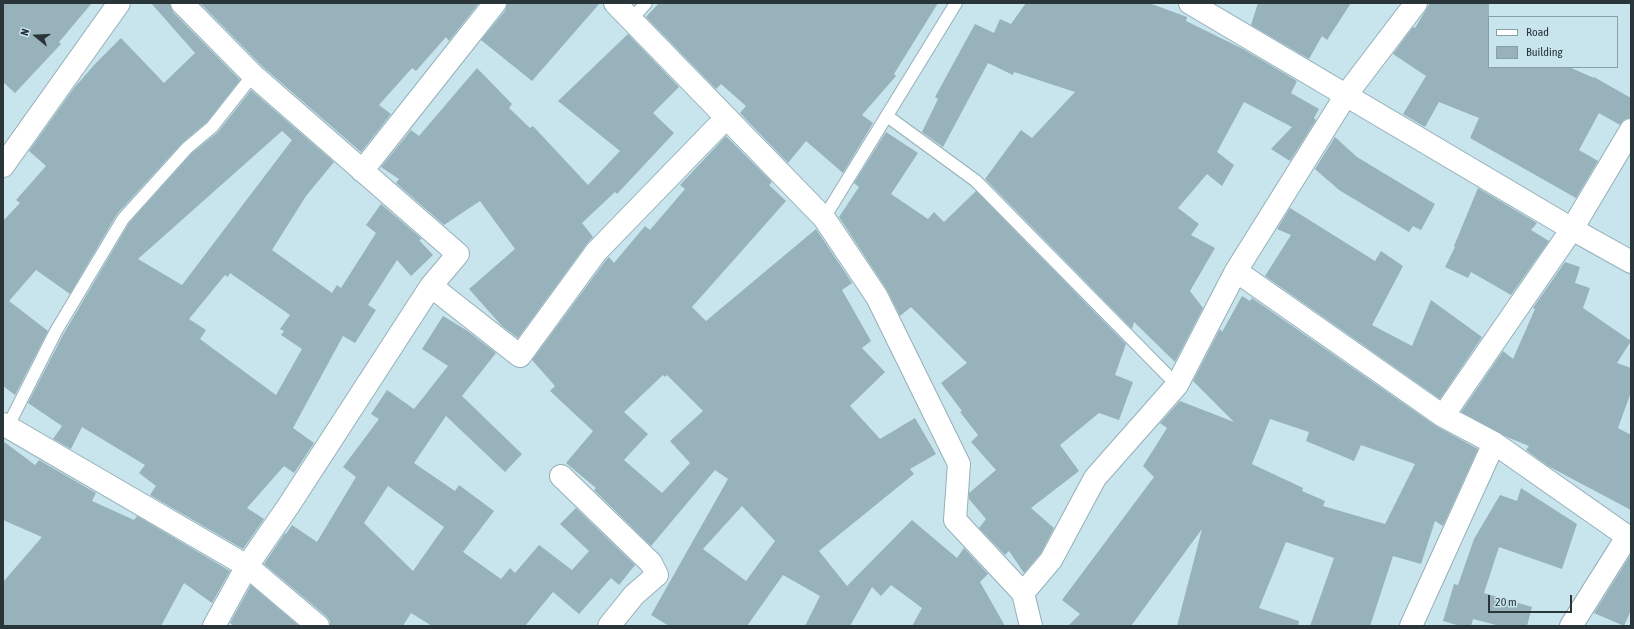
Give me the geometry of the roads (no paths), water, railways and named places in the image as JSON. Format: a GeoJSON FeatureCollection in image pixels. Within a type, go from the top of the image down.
{"type":"FeatureCollection","features":[{"type":"Feature","properties":{"kind":"street"},"geometry":{"type":"LineString","coordinates":[[3,166],[119,3]]}},
{"type":"Feature","properties":{"kind":"street"},"geometry":{"type":"LineString","coordinates":[[182,3],[253,75],[458,254],[431,286],[289,505],[247,566],[214,626]]}},
{"type":"Feature","properties":{"kind":"street"},"geometry":{"type":"LineString","coordinates":[[362,170],[495,3]]}},
{"type":"Feature","properties":{"kind":"street"},"geometry":{"type":"LineString","coordinates":[[615,3],[824,218],[877,297],[960,464],[955,520],[1023,593],[1031,626]]}},
{"type":"Feature","properties":{"kind":"street"},"geometry":{"type":"LineString","coordinates":[[1190,3],[1572,229],[1631,262]]}},
{"type":"Feature","properties":{"kind":"street"},"geometry":{"type":"LineString","coordinates":[[1023,593],[1051,560],[1095,478],[1177,384],[1236,271],[1346,95],[1416,3]]}},
{"type":"Feature","properties":{"kind":"street"},"geometry":{"type":"LineString","coordinates":[[431,286],[520,356],[596,252],[726,118]]}},
{"type":"Feature","properties":{"kind":"street"},"geometry":{"type":"LineString","coordinates":[[1443,416],[1572,229],[1631,130]]}},
{"type":"Feature","properties":{"kind":"street"},"geometry":{"type":"LineString","coordinates":[[1236,271],[1443,416],[1494,444],[1629,538],[1571,626]]}},
{"type":"Feature","properties":{"kind":"street"},"geometry":{"type":"LineString","coordinates":[[5,426],[247,566],[318,626]]}},
{"type":"Feature","properties":{"kind":"street"},"geometry":{"type":"LineString","coordinates":[[1411,626],[1494,444]]}},
{"type":"Feature","properties":{"kind":"street"},"geometry":{"type":"LineString","coordinates":[[561,476],[651,563],[657,575],[634,595],[609,626]]}},
{"type":"Feature","properties":{"kind":"lane"},"geometry":{"type":"LineString","coordinates":[[631,20],[646,3]]}},
{"type":"Feature","properties":{"kind":"lane"},"geometry":{"type":"LineString","coordinates":[[824,218],[956,3]]}},
{"type":"Feature","properties":{"kind":"lane"},"geometry":{"type":"LineString","coordinates":[[5,426],[56,331],[123,219],[187,148],[212,127],[253,75]]}},
{"type":"Feature","properties":{"kind":"lane"},"geometry":{"type":"LineString","coordinates":[[887,116],[976,180],[1177,384]]}}]}
